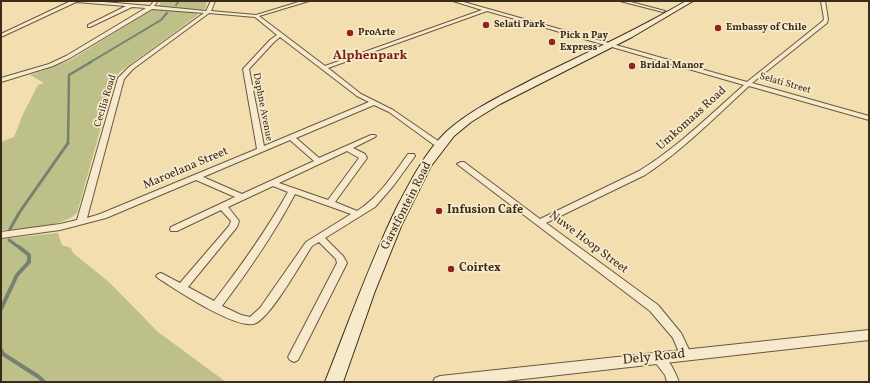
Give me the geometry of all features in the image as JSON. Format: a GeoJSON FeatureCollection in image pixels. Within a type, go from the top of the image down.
{"type":"FeatureCollection","features":[{"type":"Feature","properties":{"kind":"main road","name":"Garstfontein Road"},"geometry":{"type":"LineString","coordinates":[[334,382],[380,258],[415,185],[440,145],[451,133],[473,116],[607,43],[680,1]]}},
{"type":"Feature","properties":{"kind":"main road","name":"Garstfontein Road"},"geometry":{"type":"LineString","coordinates":[[607,43],[656,21],[690,1]]}},
{"type":"Feature","properties":{"kind":"street"},"geometry":{"type":"LineString","coordinates":[[1,36],[74,1]]}},
{"type":"Feature","properties":{"kind":"street"},"geometry":{"type":"LineString","coordinates":[[78,1],[256,16],[307,1]]}},
{"type":"Feature","properties":{"kind":"street"},"geometry":{"type":"LineString","coordinates":[[1,80],[61,61],[151,7],[156,1]]}},
{"type":"Feature","properties":{"kind":"street","name":"Cecilia Road"},"geometry":{"type":"LineString","coordinates":[[81,222],[122,78],[131,68],[208,12],[213,1]]}},
{"type":"Feature","properties":{"kind":"street","name":"Selati Street"},"geometry":{"type":"LineString","coordinates":[[455,1],[869,118]]}},
{"type":"Feature","properties":{"kind":"street"},"geometry":{"type":"LineString","coordinates":[[622,1],[664,10]]}},
{"type":"Feature","properties":{"kind":"street","name":"Umkomaas Road"},"geometry":{"type":"LineString","coordinates":[[540,222],[642,173],[674,151],[708,118],[825,22],[826,19],[823,1]]}},
{"type":"Feature","properties":{"kind":"street"},"geometry":{"type":"LineString","coordinates":[[90,26],[130,5]]}},
{"type":"Feature","properties":{"kind":"street"},"geometry":{"type":"LineString","coordinates":[[324,68],[486,10]]}},
{"type":"Feature","properties":{"kind":"street"},"geometry":{"type":"LineString","coordinates":[[256,16],[359,95],[391,111],[440,145]]}},
{"type":"Feature","properties":{"kind":"street","name":"Daphne Avenue"},"geometry":{"type":"LineString","coordinates":[[260,150],[246,69],[272,41],[280,35]]}},
{"type":"Feature","properties":{"kind":"street","name":"Maroelana Street"},"geometry":{"type":"LineString","coordinates":[[1,235],[37,231],[103,216],[375,102]]}},
{"type":"Feature","properties":{"kind":"street"},"geometry":{"type":"LineString","coordinates":[[174,229],[373,136]]}},
{"type":"Feature","properties":{"kind":"street"},"geometry":{"type":"LineString","coordinates":[[291,138],[318,161]]}},
{"type":"Feature","properties":{"kind":"street"},"geometry":{"type":"LineString","coordinates":[[331,202],[363,158],[362,156],[346,148]]}},
{"type":"Feature","properties":{"kind":"street"},"geometry":{"type":"LineString","coordinates":[[161,276],[215,307],[245,320],[249,321],[258,318],[276,294],[304,250],[312,241],[372,205],[411,156]]}},
{"type":"Feature","properties":{"kind":"street","name":"Nuwe Hoop Street"},"geometry":{"type":"LineString","coordinates":[[461,164],[654,308],[677,336],[685,354]]}},
{"type":"Feature","properties":{"kind":"street"},"geometry":{"type":"LineString","coordinates":[[197,177],[241,197]]}},
{"type":"Feature","properties":{"kind":"street"},"geometry":{"type":"LineString","coordinates":[[273,183],[292,192],[331,202],[358,214]]}},
{"type":"Feature","properties":{"kind":"street"},"geometry":{"type":"LineString","coordinates":[[215,307],[244,269],[280,215],[292,192]]}},
{"type":"Feature","properties":{"kind":"street"},"geometry":{"type":"LineString","coordinates":[[182,287],[234,227],[235,221],[222,206]]}},
{"type":"Feature","properties":{"kind":"street"},"geometry":{"type":"LineString","coordinates":[[294,357],[342,263],[340,258],[318,237]]}},
{"type":"Feature","properties":{"kind":"street","name":"Dely Road"},"geometry":{"type":"LineString","coordinates":[[440,382],[869,334]]}},
{"type":"Feature","properties":{"kind":"street"},"geometry":{"type":"LineString","coordinates":[[658,358],[670,373],[673,382]]}},
{"type":"Feature","properties":{"kind":"green space"},"geometry":{"type":"Polygon","coordinates":[[[161,1],[207,1],[205,9],[200,10],[159,6],[161,1]]]}},
{"type":"Feature","properties":{"kind":"green space"},"geometry":{"type":"Polygon","coordinates":[[[156,9],[196,13],[198,15],[121,71],[115,77],[77,213],[61,222],[30,228],[1,230],[1,142],[14,137],[23,114],[38,85],[44,83],[30,75],[69,61],[150,11],[156,9]]]}},
{"type":"Feature","properties":{"kind":"green space"},"geometry":{"type":"Polygon","coordinates":[[[58,233],[62,245],[71,248],[73,253],[109,282],[158,332],[226,382],[1,382],[1,239],[58,233]]]}},
{"type":"Feature","properties":{"kind":"waterway"},"geometry":{"type":"LineString","coordinates":[[176,5],[179,1]]}},
{"type":"Feature","properties":{"kind":"waterway"},"geometry":{"type":"LineString","coordinates":[[89,63],[161,20],[167,13]]}},
{"type":"Feature","properties":{"kind":"waterway"},"geometry":{"type":"LineString","coordinates":[[68,144],[69,75],[91,62]]}},
{"type":"Feature","properties":{"kind":"waterway"},"geometry":{"type":"LineString","coordinates":[[10,229],[19,213],[68,143]]}},
{"type":"Feature","properties":{"kind":"waterway"},"geometry":{"type":"LineString","coordinates":[[9,240],[20,248]]}},
{"type":"Feature","properties":{"kind":"waterway"},"geometry":{"type":"LineString","coordinates":[[1,309],[17,275],[29,262],[29,255],[19,247]]}},
{"type":"Feature","properties":{"kind":"waterway"},"geometry":{"type":"LineString","coordinates":[[1,350],[3,354],[39,377],[44,382]]}},
{"type":"Feature","properties":{"kind":"place","name":"Selati Park"},"geometry":{"type":"Point","coordinates":[486,25]}},
{"type":"Feature","properties":{"kind":"place","name":"Embassy of Chile"},"geometry":{"type":"Point","coordinates":[718,28]}},
{"type":"Feature","properties":{"kind":"place","name":"ProArte"},"geometry":{"type":"Point","coordinates":[350,33]}},
{"type":"Feature","properties":{"kind":"place","name":"Pick n Pay Express"},"geometry":{"type":"Point","coordinates":[552,42]}},
{"type":"Feature","properties":{"kind":"place","name":"Bridal Manor"},"geometry":{"type":"Point","coordinates":[632,66]}},
{"type":"Feature","properties":{"kind":"place","name":"Infusion Cafe"},"geometry":{"type":"Point","coordinates":[439,211]}},
{"type":"Feature","properties":{"kind":"place","name":"Coirtex"},"geometry":{"type":"Point","coordinates":[451,269]}},
{"type":"Feature","properties":{"kind":"district","name":"Alphenpark"},"geometry":{"type":"Point","coordinates":[370,57]}}]}
